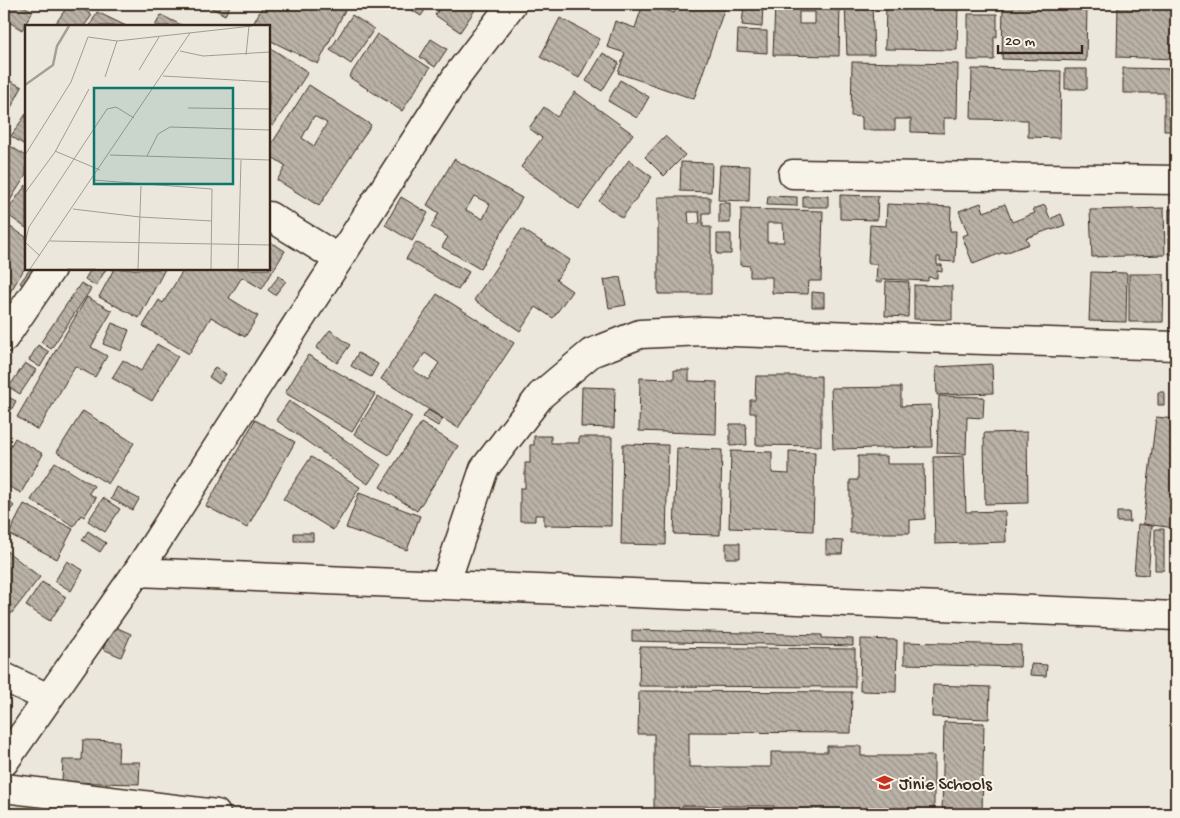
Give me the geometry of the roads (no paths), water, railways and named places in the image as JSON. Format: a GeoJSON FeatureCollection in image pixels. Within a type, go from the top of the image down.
{"type":"FeatureCollection","features":[{"type":"Feature","properties":{"kind":"street"},"geometry":{"type":"LineString","coordinates":[[4,762],[137,572],[457,76],[512,4]]}},
{"type":"Feature","properties":{"kind":"street"},"geometry":{"type":"LineString","coordinates":[[793,174],[1176,180]]}},
{"type":"Feature","properties":{"kind":"street"},"geometry":{"type":"LineString","coordinates":[[270,217],[339,259]]}},
{"type":"Feature","properties":{"kind":"street"},"geometry":{"type":"LineString","coordinates":[[4,338],[50,270]]}},
{"type":"Feature","properties":{"kind":"street"},"geometry":{"type":"LineString","coordinates":[[445,585],[484,470],[540,395],[591,353],[640,334],[703,331],[1176,346]]}},
{"type":"Feature","properties":{"kind":"street"},"geometry":{"type":"LineString","coordinates":[[137,572],[1176,616]]}},
{"type":"Feature","properties":{"kind":"street"},"geometry":{"type":"LineString","coordinates":[[4,677],[48,698]]}},
{"type":"Feature","properties":{"kind":"street"},"geometry":{"type":"LineString","coordinates":[[4,788],[216,814]]}},
{"type":"Feature","properties":{"kind":"place","name":"Jinie Schools"},"geometry":{"type":"Point","coordinates":[885,783]}}]}
